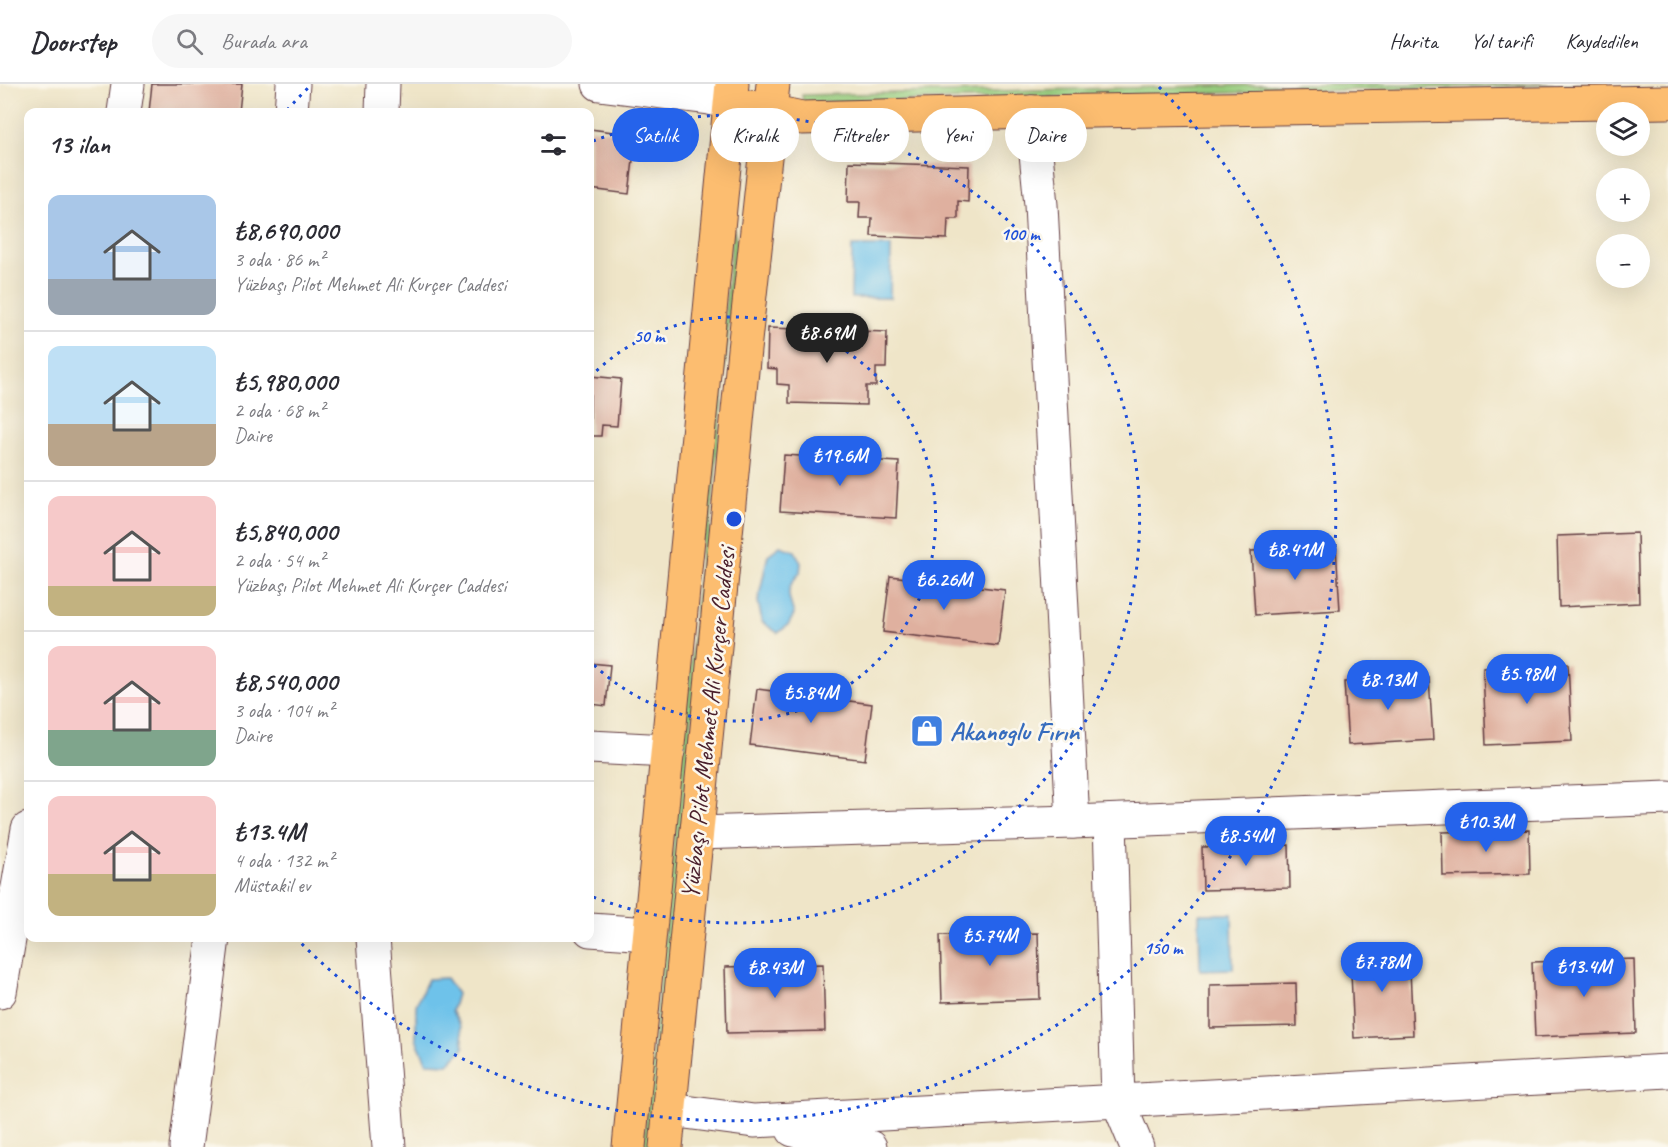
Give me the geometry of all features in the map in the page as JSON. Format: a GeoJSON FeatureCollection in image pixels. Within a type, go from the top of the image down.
{"type":"FeatureCollection","features":[{"type":"Feature","properties":{"kind":"main road"},"geometry":{"type":"LineString","coordinates":[[731,93],[772,98],[802,118],[1005,113]]}},
{"type":"Feature","properties":{"kind":"main road","name":"Yüzbaşı Pilot Mehmet Ali Kurçer Caddesi"},"geometry":{"type":"LineString","coordinates":[[629,1147],[731,93]]}},
{"type":"Feature","properties":{"kind":"main road","name":"Yüzbaşı Pilot Mehmet Ali Kurçer Caddesi"},"geometry":{"type":"LineString","coordinates":[[666,1147],[744,350],[772,98]]}},
{"type":"Feature","properties":{"kind":"main road"},"geometry":{"type":"LineString","coordinates":[[1087,111],[1668,102]]}},
{"type":"Feature","properties":{"kind":"street"},"geometry":{"type":"LineString","coordinates":[[125,108],[128,84]]}},
{"type":"Feature","properties":{"kind":"street"},"geometry":{"type":"LineString","coordinates":[[291,108],[293,84]]}},
{"type":"Feature","properties":{"kind":"street"},"geometry":{"type":"LineString","coordinates":[[382,108],[383,84]]}},
{"type":"Feature","properties":{"kind":"street"},"geometry":{"type":"LineString","coordinates":[[599,84],[709,98],[731,93]]}},
{"type":"Feature","properties":{"kind":"street"},"geometry":{"type":"LineString","coordinates":[[1036,162],[1073,822]]}},
{"type":"Feature","properties":{"kind":"street"},"geometry":{"type":"LineString","coordinates":[[594,747],[668,751]]}},
{"type":"Feature","properties":{"kind":"street"},"geometry":{"type":"LineString","coordinates":[[697,833],[1110,821],[1668,798]]}},
{"type":"Feature","properties":{"kind":"street"},"geometry":{"type":"LineString","coordinates":[[1110,821],[1118,1101],[1137,1147]]}},
{"type":"Feature","properties":{"kind":"street"},"geometry":{"type":"LineString","coordinates":[[0,992],[24,852]]}},
{"type":"Feature","properties":{"kind":"street"},"geometry":{"type":"LineString","coordinates":[[594,930],[649,934]]}},
{"type":"Feature","properties":{"kind":"street"},"geometry":{"type":"LineString","coordinates":[[186,1147],[212,942]]}},
{"type":"Feature","properties":{"kind":"street"},"geometry":{"type":"LineString","coordinates":[[373,942],[389,1147]]}},
{"type":"Feature","properties":{"kind":"street"},"geometry":{"type":"LineString","coordinates":[[753,1121],[1668,1071]]}},
{"type":"Feature","properties":{"kind":"street"},"geometry":{"type":"LineString","coordinates":[[670,1110],[753,1121],[870,1147]]}},
{"type":"Feature","properties":{"kind":"green space"},"geometry":{"type":"Polygon","coordinates":[[[1306,84],[1601,84],[803,103],[802,95],[1306,84]]]}},
{"type":"Feature","properties":{"kind":"green space"},"geometry":{"type":"Polygon","coordinates":[[[733,228],[737,241],[652,1147],[643,1147],[733,228]]]}},
{"type":"Feature","properties":{"kind":"water"},"geometry":{"type":"Polygon","coordinates":[[[852,246],[891,246],[890,298],[851,298],[852,246]]]}},
{"type":"Feature","properties":{"kind":"water"},"geometry":{"type":"Polygon","coordinates":[[[780,546],[795,551],[801,563],[800,573],[789,588],[794,614],[789,624],[778,633],[762,622],[758,601],[768,555],[780,546]]]}},
{"type":"Feature","properties":{"kind":"water"},"geometry":{"type":"Polygon","coordinates":[[[1199,914],[1232,914],[1233,969],[1200,970],[1199,914]]]}},
{"type":"Feature","properties":{"kind":"water"},"geometry":{"type":"Polygon","coordinates":[[[446,978],[457,994],[452,1011],[461,1027],[464,1048],[448,1064],[427,1063],[416,1039],[416,1005],[428,979],[446,978]]]}},
{"type":"Feature","properties":{"kind":"building"},"geometry":{"type":"Polygon","coordinates":[[[152,84],[242,84],[239,108],[149,108],[152,84]]]}},
{"type":"Feature","properties":{"kind":"building"},"geometry":{"type":"Polygon","coordinates":[[[594,130],[612,132],[612,162],[633,162],[629,194],[594,190],[594,130]]]}},
{"type":"Feature","properties":{"kind":"building"},"geometry":{"type":"Polygon","coordinates":[[[849,162],[969,166],[968,202],[958,201],[958,219],[948,219],[947,239],[871,236],[872,218],[859,218],[860,202],[848,202],[849,162]]]}},
{"type":"Feature","properties":{"kind":"building"},"geometry":{"type":"Polygon","coordinates":[[[768,328],[887,332],[886,368],[876,368],[876,386],[866,386],[866,405],[789,403],[789,385],[777,384],[777,369],[767,368],[768,328]]]}},
{"type":"Feature","properties":{"kind":"building"},"geometry":{"type":"Polygon","coordinates":[[[594,376],[621,379],[617,426],[602,425],[601,436],[594,436],[594,376]]]}},
{"type":"Feature","properties":{"kind":"building"},"geometry":{"type":"Polygon","coordinates":[[[784,455],[899,462],[896,518],[780,511],[784,455]]]}},
{"type":"Feature","properties":{"kind":"building"},"geometry":{"type":"Polygon","coordinates":[[[1637,533],[1639,603],[1559,607],[1557,536],[1637,533]]]}},
{"type":"Feature","properties":{"kind":"building"},"geometry":{"type":"Polygon","coordinates":[[[1336,547],[1340,610],[1255,615],[1251,551],[1336,547]]]}},
{"type":"Feature","properties":{"kind":"building"},"geometry":{"type":"Polygon","coordinates":[[[890,576],[1005,590],[998,646],[883,632],[890,576]]]}},
{"type":"Feature","properties":{"kind":"building"},"geometry":{"type":"Polygon","coordinates":[[[594,663],[610,665],[606,706],[594,704],[594,663]]]}},
{"type":"Feature","properties":{"kind":"building"},"geometry":{"type":"Polygon","coordinates":[[[1568,664],[1572,741],[1486,745],[1483,668],[1568,664]]]}},
{"type":"Feature","properties":{"kind":"building"},"geometry":{"type":"Polygon","coordinates":[[[1429,678],[1433,740],[1348,745],[1344,682],[1429,678]]]}},
{"type":"Feature","properties":{"kind":"building"},"geometry":{"type":"Polygon","coordinates":[[[757,689],[872,704],[865,760],[750,745],[757,689]]]}},
{"type":"Feature","properties":{"kind":"building"},"geometry":{"type":"Polygon","coordinates":[[[1529,830],[1530,874],[1443,876],[1442,832],[1529,830]]]}},
{"type":"Feature","properties":{"kind":"building"},"geometry":{"type":"Polygon","coordinates":[[[1289,845],[1290,888],[1203,890],[1202,847],[1289,845]]]}},
{"type":"Feature","properties":{"kind":"building"},"geometry":{"type":"Polygon","coordinates":[[[1038,933],[1040,999],[942,1002],[940,935],[1038,933]]]}},
{"type":"Feature","properties":{"kind":"building"},"geometry":{"type":"Polygon","coordinates":[[[1409,948],[1413,1035],[1354,1038],[1350,951],[1409,948]]]}},
{"type":"Feature","properties":{"kind":"building"},"geometry":{"type":"Polygon","coordinates":[[[1634,959],[1636,1033],[1535,1037],[1532,962],[1634,959]]]}},
{"type":"Feature","properties":{"kind":"building"},"geometry":{"type":"Polygon","coordinates":[[[823,964],[825,1031],[727,1033],[725,967],[823,964]]]}},
{"type":"Feature","properties":{"kind":"building"},"geometry":{"type":"Polygon","coordinates":[[[1296,983],[1297,1026],[1210,1028],[1210,985],[1296,983]]]}},
{"type":"Feature","properties":{"kind":"place","name":"Akanoglu Fırın"},"geometry":{"type":"Point","coordinates":[927,731]}}]}
